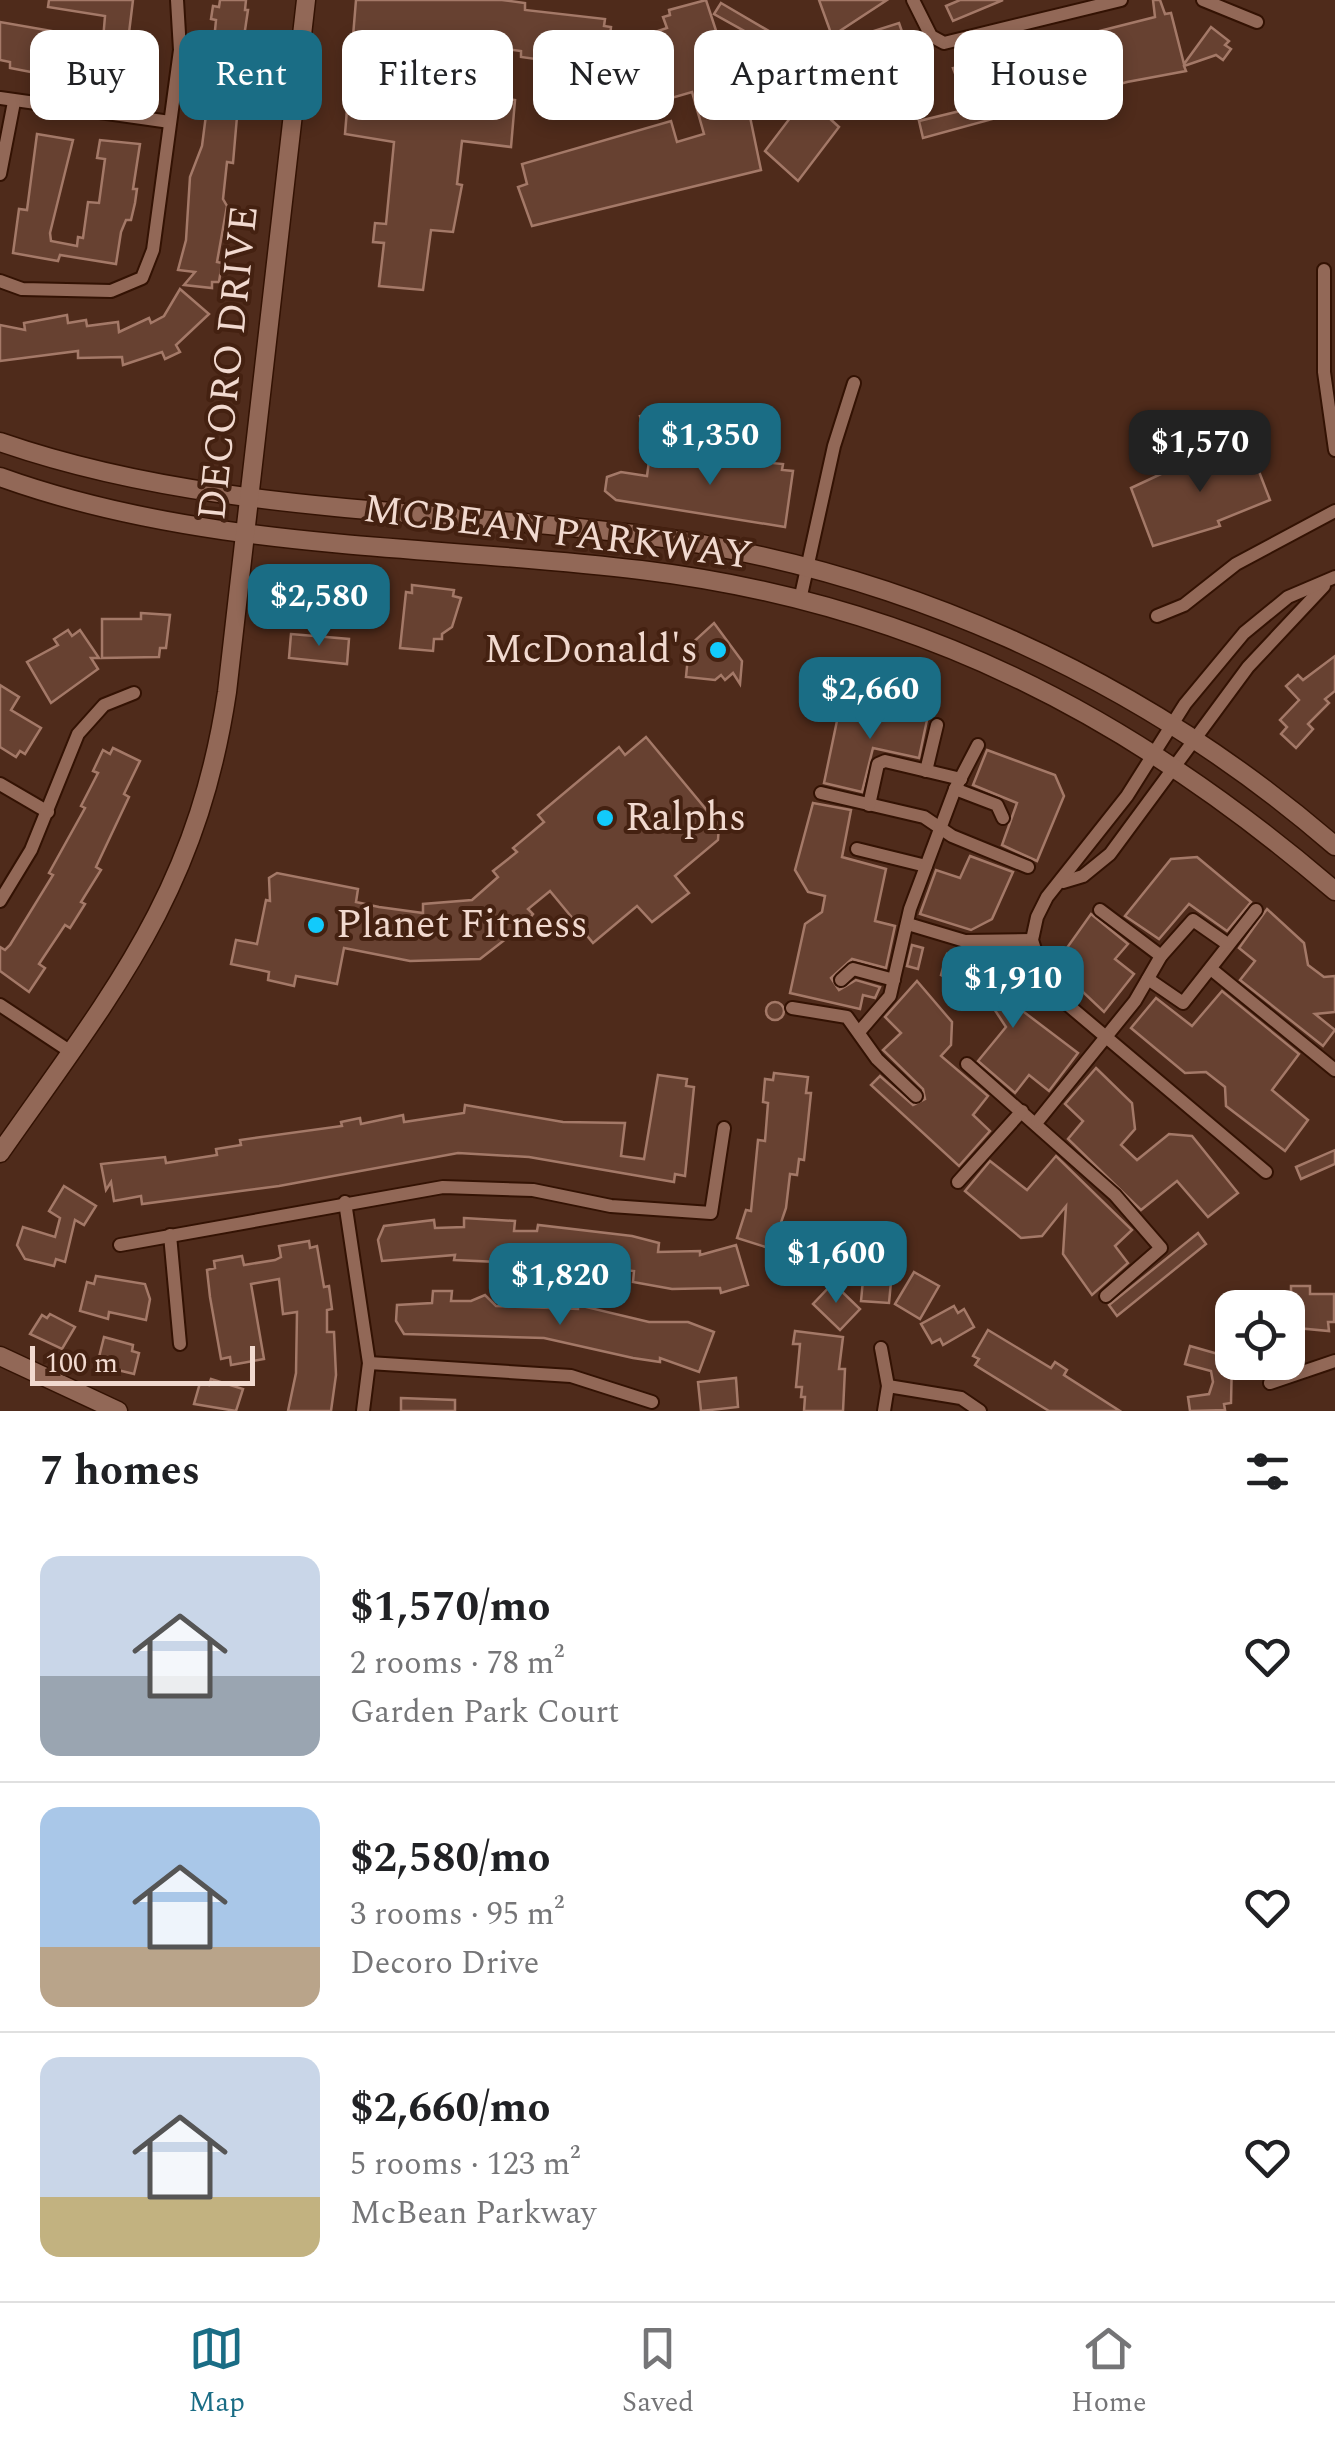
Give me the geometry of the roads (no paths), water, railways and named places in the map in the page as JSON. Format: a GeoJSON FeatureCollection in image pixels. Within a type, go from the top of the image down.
{"type":"FeatureCollection","features":[{"type":"Feature","properties":{"kind":"main road","name":"DECORO DRIVE"},"geometry":{"type":"LineString","coordinates":[[0,1153],[150,935],[198,824],[220,736],[306,0]]}},
{"type":"Feature","properties":{"kind":"main road","name":"MCBEAN PARKWAY"},"geometry":{"type":"LineString","coordinates":[[0,442],[139,482],[248,500],[633,534],[808,567],[906,597],[1003,635],[1172,724],[1335,846]]}},
{"type":"Feature","properties":{"kind":"main road","name":"MCBEAN PARKWAY"},"geometry":{"type":"LineString","coordinates":[[0,477],[109,510],[245,533],[640,570],[800,600],[906,632],[994,667],[1080,709],[1177,766],[1335,891]]}},
{"type":"Feature","properties":{"kind":"main road"},"geometry":{"type":"LineString","coordinates":[[0,1356],[118,1411]]}},
{"type":"Feature","properties":{"kind":"street"},"geometry":{"type":"LineString","coordinates":[[0,281],[22,289],[111,291],[133,286],[148,268],[180,50],[178,0]]}},
{"type":"Feature","properties":{"kind":"street"},"geometry":{"type":"LineString","coordinates":[[913,0],[931,36],[944,43],[1121,0]]}},
{"type":"Feature","properties":{"kind":"street"},"geometry":{"type":"LineString","coordinates":[[1203,0],[1257,22]]}},
{"type":"Feature","properties":{"kind":"street"},"geometry":{"type":"LineString","coordinates":[[0,174],[7,100],[170,122]]}},
{"type":"Feature","properties":{"kind":"street"},"geometry":{"type":"LineString","coordinates":[[1324,270],[1324,364],[1335,450]]}},
{"type":"Feature","properties":{"kind":"street"},"geometry":{"type":"LineString","coordinates":[[800,600],[834,446],[854,383]]}},
{"type":"Feature","properties":{"kind":"street"},"geometry":{"type":"LineString","coordinates":[[1157,616],[1184,604],[1236,564],[1335,511]]}},
{"type":"Feature","properties":{"kind":"street"},"geometry":{"type":"LineString","coordinates":[[1266,1172],[1104,1040],[1055,994],[1044,978],[1032,940],[1036,917],[1063,882],[1072,862],[1107,823],[1172,724],[1244,633],[1288,597],[1332,578]]}},
{"type":"Feature","properties":{"kind":"street"},"geometry":{"type":"LineString","coordinates":[[1063,882],[1083,876],[1110,854],[1248,667],[1332,578]]}},
{"type":"Feature","properties":{"kind":"street"},"geometry":{"type":"LineString","coordinates":[[0,902],[48,812],[78,734],[104,705],[134,693]]}},
{"type":"Feature","properties":{"kind":"street"},"geometry":{"type":"LineString","coordinates":[[926,771],[937,725]]}},
{"type":"Feature","properties":{"kind":"street"},"geometry":{"type":"LineString","coordinates":[[859,1032],[890,996],[908,924],[940,826],[978,745]]}},
{"type":"Feature","properties":{"kind":"street"},"geometry":{"type":"LineString","coordinates":[[869,805],[878,764],[885,761],[958,784],[998,805],[1003,818]]}},
{"type":"Feature","properties":{"kind":"street"},"geometry":{"type":"LineString","coordinates":[[0,784],[48,812]]}},
{"type":"Feature","properties":{"kind":"street"},"geometry":{"type":"LineString","coordinates":[[822,793],[924,817],[952,836],[1028,867]]}},
{"type":"Feature","properties":{"kind":"street"},"geometry":{"type":"LineString","coordinates":[[857,849],[926,866]]}},
{"type":"Feature","properties":{"kind":"street"},"geometry":{"type":"LineString","coordinates":[[1100,910],[1161,956]]}},
{"type":"Feature","properties":{"kind":"street"},"geometry":{"type":"LineString","coordinates":[[1148,979],[1183,1003],[1226,943],[1256,910]]}},
{"type":"Feature","properties":{"kind":"street"},"geometry":{"type":"LineString","coordinates":[[1037,1122],[1104,1040],[1161,956],[1194,920],[1226,943]]}},
{"type":"Feature","properties":{"kind":"street"},"geometry":{"type":"LineString","coordinates":[[908,924],[965,942],[1032,940]]}},
{"type":"Feature","properties":{"kind":"street"},"geometry":{"type":"LineString","coordinates":[[842,980],[853,969],[894,980]]}},
{"type":"Feature","properties":{"kind":"street"},"geometry":{"type":"LineString","coordinates":[[1211,969],[1335,1070]]}},
{"type":"Feature","properties":{"kind":"street"},"geometry":{"type":"LineString","coordinates":[[0,1005],[71,1052]]}},
{"type":"Feature","properties":{"kind":"street"},"geometry":{"type":"LineString","coordinates":[[792,1008],[846,1018],[877,1059],[916,1096]]}},
{"type":"Feature","properties":{"kind":"street"},"geometry":{"type":"LineString","coordinates":[[966,1064],[1037,1122],[1115,1196],[1161,1248],[1106,1296]]}},
{"type":"Feature","properties":{"kind":"street"},"geometry":{"type":"LineString","coordinates":[[958,1182],[1022,1111]]}},
{"type":"Feature","properties":{"kind":"street"},"geometry":{"type":"LineString","coordinates":[[120,1245],[443,1187],[533,1190],[610,1206],[712,1213],[724,1128]]}},
{"type":"Feature","properties":{"kind":"street"},"geometry":{"type":"LineString","coordinates":[[345,1202],[369,1363],[363,1411]]}},
{"type":"Feature","properties":{"kind":"street"},"geometry":{"type":"LineString","coordinates":[[170,1234],[180,1344]]}},
{"type":"Feature","properties":{"kind":"street"},"geometry":{"type":"LineString","coordinates":[[881,1348],[888,1386],[884,1411]]}},
{"type":"Feature","properties":{"kind":"street"},"geometry":{"type":"LineString","coordinates":[[1270,1383],[1335,1361]]}},
{"type":"Feature","properties":{"kind":"street"},"geometry":{"type":"LineString","coordinates":[[369,1363],[571,1376],[652,1402]]}},
{"type":"Feature","properties":{"kind":"street"},"geometry":{"type":"LineString","coordinates":[[888,1386],[961,1398],[980,1411]]}},
{"type":"Feature","properties":{"kind":"place","name":"McDonald's"},"geometry":{"type":"Point","coordinates":[718,650]}},
{"type":"Feature","properties":{"kind":"place","name":"Ralphs"},"geometry":{"type":"Point","coordinates":[605,818]}},
{"type":"Feature","properties":{"kind":"place","name":"Planet Fitness"},"geometry":{"type":"Point","coordinates":[316,925]}}]}
